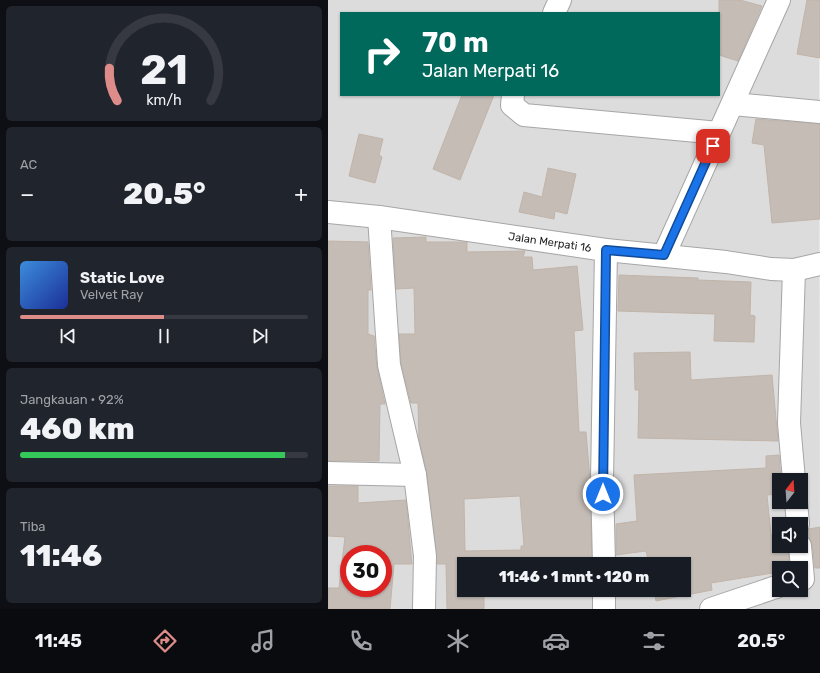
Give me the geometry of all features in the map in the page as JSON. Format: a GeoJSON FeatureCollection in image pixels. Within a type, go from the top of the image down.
{"type":"FeatureCollection","features":[{"type":"Feature","properties":{"kind":"street"},"geometry":{"type":"LineString","coordinates":[[554,12],[560,0]]}},
{"type":"Feature","properties":{"kind":"street"},"geometry":{"type":"LineString","coordinates":[[664,255],[779,0]]}},
{"type":"Feature","properties":{"kind":"street"},"geometry":{"type":"LineString","coordinates":[[513,96],[512,105],[524,114],[719,133]]}},
{"type":"Feature","properties":{"kind":"street"},"geometry":{"type":"LineString","coordinates":[[733,104],[820,112]]}},
{"type":"Feature","properties":{"kind":"street","name":"Jalan Merpati 16"},"geometry":{"type":"LineString","coordinates":[[328,212],[379,217],[606,250],[664,255],[771,269],[794,270],[820,264]]}},
{"type":"Feature","properties":{"kind":"street"},"geometry":{"type":"LineString","coordinates":[[379,217],[389,365],[415,475],[425,556],[424,609]]}},
{"type":"Feature","properties":{"kind":"street"},"geometry":{"type":"LineString","coordinates":[[604,557],[602,480],[606,250]]}},
{"type":"Feature","properties":{"kind":"street"},"geometry":{"type":"LineString","coordinates":[[793,473],[789,423],[794,270]]}},
{"type":"Feature","properties":{"kind":"street"},"geometry":{"type":"LineString","coordinates":[[328,473],[415,475]]}},
{"type":"Feature","properties":{"kind":"street"},"geometry":{"type":"LineString","coordinates":[[710,609],[772,588]]}},
{"type":"Feature","properties":{"kind":"street"},"geometry":{"type":"LineString","coordinates":[[604,597],[604,609]]}},
{"type":"Feature","properties":{"kind":"shaded area"},"geometry":{"type":"Polygon","coordinates":[[[328,0],[819,0],[820,609],[328,609],[328,0]]]}},
{"type":"Feature","properties":{"kind":"building"},"geometry":{"type":"Polygon","coordinates":[[[719,0],[740,0],[762,6],[738,61],[720,55],[719,0]]]}},
{"type":"Feature","properties":{"kind":"building"},"geometry":{"type":"Polygon","coordinates":[[[807,0],[820,0],[820,58],[797,54],[807,0]]]}},
{"type":"Feature","properties":{"kind":"building"},"geometry":{"type":"Polygon","coordinates":[[[462,96],[494,96],[460,180],[433,169],[462,96]]]}},
{"type":"Feature","properties":{"kind":"building"},"geometry":{"type":"Polygon","coordinates":[[[756,119],[820,124],[820,219],[772,223],[764,145],[752,143],[756,119]]]}},
{"type":"Feature","properties":{"kind":"building"},"geometry":{"type":"Polygon","coordinates":[[[359,134],[383,139],[379,155],[382,157],[375,183],[349,176],[359,134]]]}},
{"type":"Feature","properties":{"kind":"building"},"geometry":{"type":"Polygon","coordinates":[[[548,168],[576,174],[567,214],[555,211],[554,219],[519,212],[524,192],[542,197],[548,168]]]}},
{"type":"Feature","properties":{"kind":"building"},"geometry":{"type":"Polygon","coordinates":[[[426,237],[426,242],[467,242],[467,252],[525,251],[523,257],[532,257],[533,270],[577,266],[583,330],[574,331],[579,432],[586,432],[590,480],[592,557],[457,557],[457,597],[484,597],[484,609],[447,609],[446,564],[437,564],[427,473],[419,439],[418,403],[411,403],[401,363],[399,334],[415,334],[414,288],[396,289],[393,238],[426,237]],[[520,496],[464,499],[465,551],[521,550],[521,546],[524,546],[520,496]]]}},
{"type":"Feature","properties":{"kind":"building"},"geometry":{"type":"Polygon","coordinates":[[[328,241],[368,242],[371,290],[368,290],[368,334],[374,336],[377,368],[385,404],[380,404],[379,461],[328,461],[328,241]]]}},
{"type":"Feature","properties":{"kind":"building"},"geometry":{"type":"Polygon","coordinates":[[[619,275],[751,282],[750,315],[755,316],[754,342],[714,341],[715,314],[618,311],[619,275]]]}},
{"type":"Feature","properties":{"kind":"building"},"geometry":{"type":"Polygon","coordinates":[[[690,352],[691,380],[772,375],[778,441],[638,438],[639,390],[635,390],[634,353],[690,352]]]}},
{"type":"Feature","properties":{"kind":"building"},"geometry":{"type":"Polygon","coordinates":[[[779,455],[780,473],[772,473],[772,495],[767,495],[772,535],[772,553],[788,553],[789,561],[772,561],[772,573],[711,583],[712,590],[691,594],[691,557],[647,557],[646,551],[616,555],[616,524],[637,521],[634,475],[766,468],[766,456],[779,455]]]}},
{"type":"Feature","properties":{"kind":"building"},"geometry":{"type":"Polygon","coordinates":[[[328,486],[358,486],[358,503],[406,500],[412,564],[394,564],[392,586],[392,545],[344,545],[345,537],[328,536],[328,486]]]}},
{"type":"Feature","properties":{"kind":"building"},"geometry":{"type":"Polygon","coordinates":[[[820,527],[820,568],[815,568],[812,544],[808,537],[809,529],[820,527]]]}},
{"type":"Feature","properties":{"kind":"building"},"geometry":{"type":"Polygon","coordinates":[[[340,580],[340,597],[391,597],[390,609],[328,609],[328,588],[339,588],[340,580]]]}},
{"type":"Feature","properties":{"kind":"building"},"geometry":{"type":"Polygon","coordinates":[[[655,597],[676,597],[656,601],[655,597]]]}},
{"type":"Feature","properties":{"kind":"route"},"geometry":{"type":"LineString","coordinates":[[603,494],[606,250],[664,255],[713,146]]}}]}
